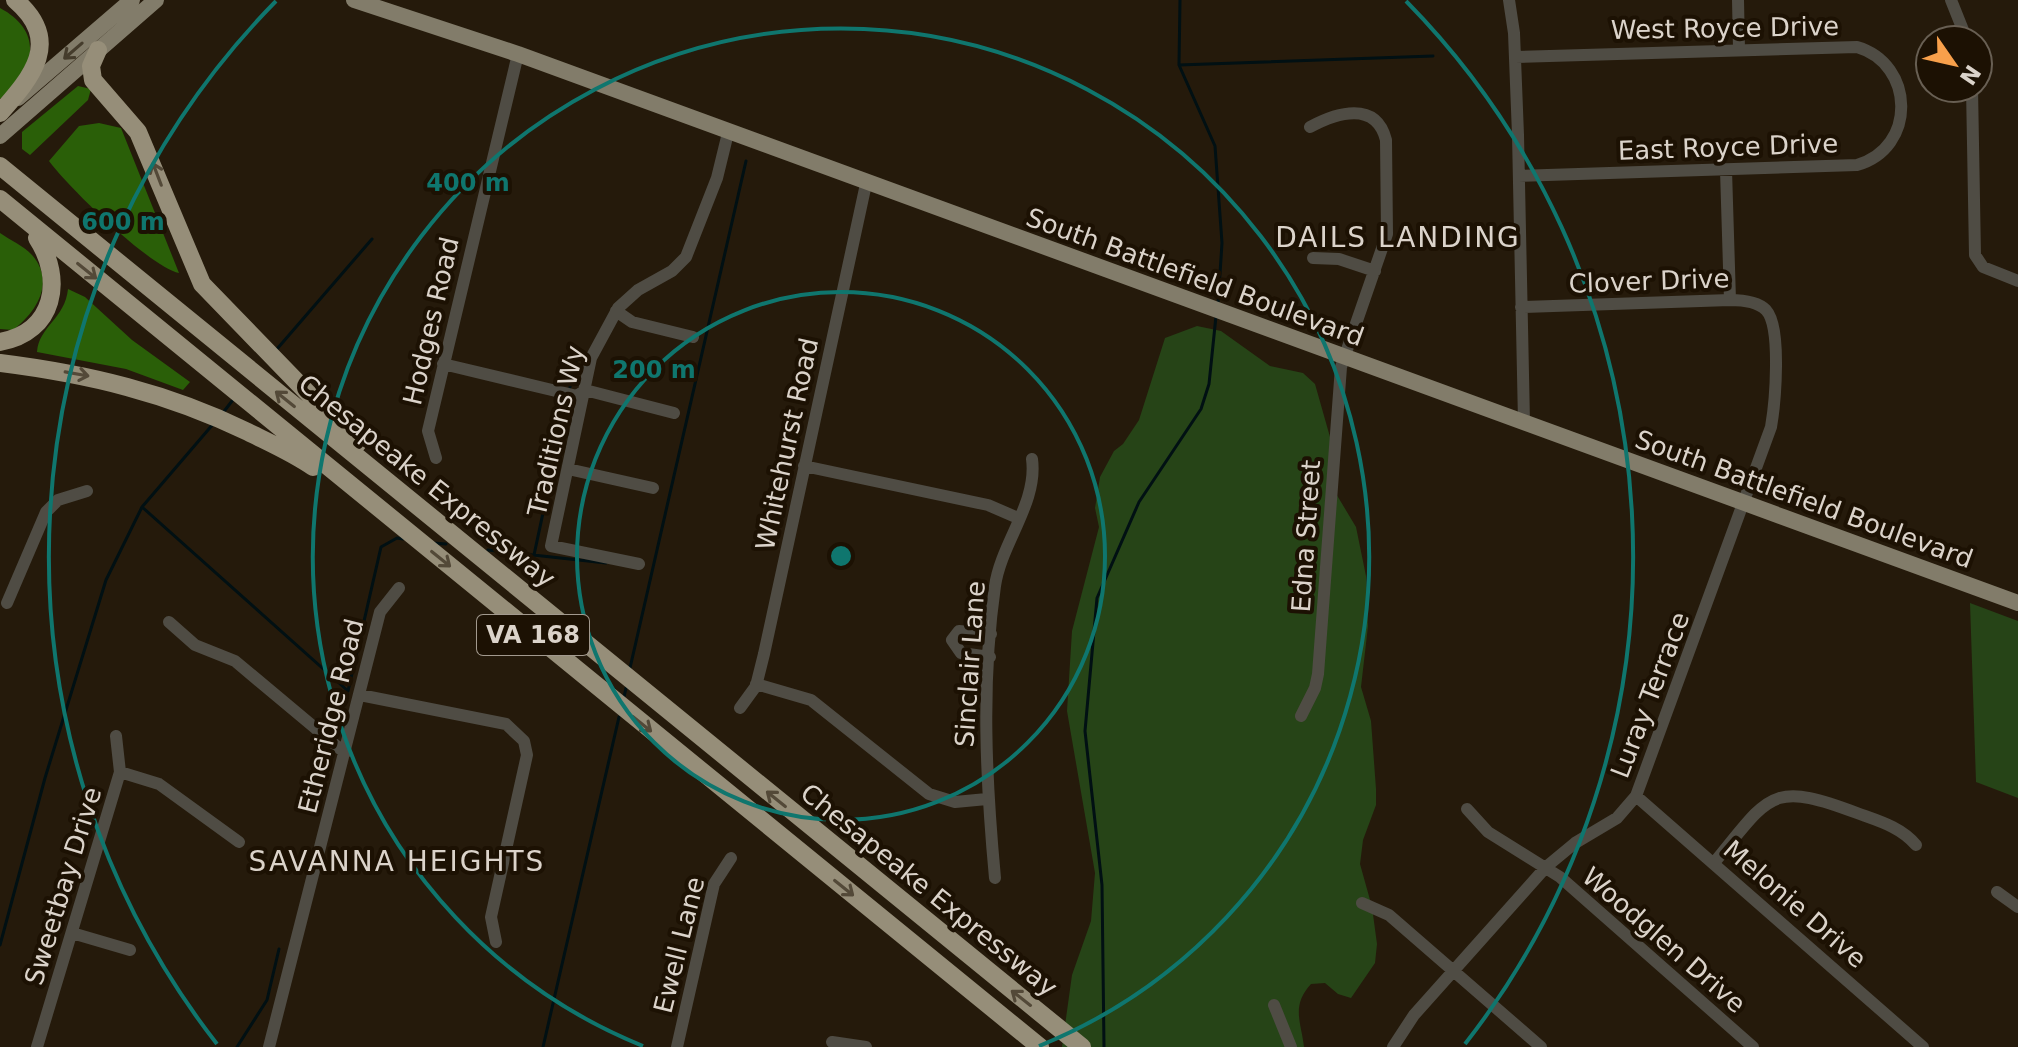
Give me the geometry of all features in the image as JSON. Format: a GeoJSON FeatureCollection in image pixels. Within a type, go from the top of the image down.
{"type":"FeatureCollection","features":[{"type":"Feature","properties":{"kind":"highway"},"geometry":{"type":"LineString","coordinates":[[5,117],[33,74],[39,56],[37,29],[15,0]]}},
{"type":"Feature","properties":{"kind":"highway"},"geometry":{"type":"LineString","coordinates":[[98,50],[91,66],[93,80],[138,132],[202,284],[368,455],[454,536]]}},
{"type":"Feature","properties":{"kind":"highway","name":"Chesapeake Expressway"},"geometry":{"type":"LineString","coordinates":[[0,166],[1082,1047]]}},
{"type":"Feature","properties":{"kind":"highway","name":"Chesapeake Expressway"},"geometry":{"type":"LineString","coordinates":[[0,199],[1040,1047]]}},
{"type":"Feature","properties":{"kind":"highway"},"geometry":{"type":"LineString","coordinates":[[0,342],[29,330],[43,315],[53,295],[55,276],[49,255],[27,222]]}},
{"type":"Feature","properties":{"kind":"highway"},"geometry":{"type":"LineString","coordinates":[[0,363],[103,379],[202,411],[310,464],[347,495],[405,530]]}},
{"type":"Feature","properties":{"kind":"main road"},"geometry":{"type":"LineString","coordinates":[[0,136],[5,117],[132,0]]}},
{"type":"Feature","properties":{"kind":"main road"},"geometry":{"type":"LineString","coordinates":[[5,117],[98,50],[156,0]]}},
{"type":"Feature","properties":{"kind":"main road","name":"South Battlefield Boulevard"},"geometry":{"type":"LineString","coordinates":[[354,0],[518,54],[866,184],[2018,603]]}},
{"type":"Feature","properties":{"kind":"street"},"geometry":{"type":"LineString","coordinates":[[1509,0],[1515,57],[1524,422]]}},
{"type":"Feature","properties":{"kind":"street"},"geometry":{"type":"LineString","coordinates":[[1738,0],[1739,49]]}},
{"type":"Feature","properties":{"kind":"street"},"geometry":{"type":"LineString","coordinates":[[1951,0],[1961,24]]}},
{"type":"Feature","properties":{"kind":"street","name":"West Royce Drive"},"geometry":{"type":"LineString","coordinates":[[1515,57],[1861,48],[1889,66],[1897,81],[1902,104]]}},
{"type":"Feature","properties":{"kind":"street","name":"Hodges Road"},"geometry":{"type":"LineString","coordinates":[[436,458],[428,431],[518,54]]}},
{"type":"Feature","properties":{"kind":"street","name":"East Royce Drive"},"geometry":{"type":"LineString","coordinates":[[1519,176],[1836,167],[1865,163],[1883,151],[1895,137],[1902,104]]}},
{"type":"Feature","properties":{"kind":"street"},"geometry":{"type":"LineString","coordinates":[[1972,104],[1975,255],[1983,267],[2018,281]]}},
{"type":"Feature","properties":{"kind":"street","name":"Edna Street"},"geometry":{"type":"LineString","coordinates":[[1301,716],[1315,688],[1318,674],[1344,357],[1387,234],[1384,132],[1374,119],[1358,113],[1339,114],[1310,127]]}},
{"type":"Feature","properties":{"kind":"street","name":"Traditions Wy"},"geometry":{"type":"LineString","coordinates":[[639,564],[551,546],[591,358],[616,311],[638,290],[672,271],[686,257],[717,178],[728,133]]}},
{"type":"Feature","properties":{"kind":"street"},"geometry":{"type":"LineString","coordinates":[[1726,170],[1730,300]]}},
{"type":"Feature","properties":{"kind":"street","name":"Whitehurst Road"},"geometry":{"type":"LineString","coordinates":[[740,708],[756,684],[866,184]]}},
{"type":"Feature","properties":{"kind":"street"},"geometry":{"type":"LineString","coordinates":[[1313,258],[1339,259],[1375,271]]}},
{"type":"Feature","properties":{"kind":"street","name":"Clover Drive"},"geometry":{"type":"LineString","coordinates":[[1521,307],[1730,300],[1763,307],[1768,312],[1773,329],[1775,398],[1771,427],[1745,504]]}},
{"type":"Feature","properties":{"kind":"street"},"geometry":{"type":"LineString","coordinates":[[616,311],[632,322],[693,337]]}},
{"type":"Feature","properties":{"kind":"street"},"geometry":{"type":"LineString","coordinates":[[443,364],[577,396],[585,390],[674,413]]}},
{"type":"Feature","properties":{"kind":"street","name":"Sinclair Lane"},"geometry":{"type":"LineString","coordinates":[[995,878],[987,799],[991,634],[999,567],[1033,480],[1032,459]]}},
{"type":"Feature","properties":{"kind":"street"},"geometry":{"type":"LineString","coordinates":[[804,466],[988,505],[1018,518]]}},
{"type":"Feature","properties":{"kind":"street"},"geometry":{"type":"LineString","coordinates":[[568,469],[653,488]]}},
{"type":"Feature","properties":{"kind":"street"},"geometry":{"type":"LineString","coordinates":[[6,597],[46,512],[58,500],[87,491]]}},
{"type":"Feature","properties":{"kind":"street","name":"Luray Terrace"},"geometry":{"type":"LineString","coordinates":[[1393,1047],[1402,1030],[1453,970],[1546,867],[1567,849],[1617,818],[1636,796],[1745,504]]}},
{"type":"Feature","properties":{"kind":"street","name":"Etheridge Road"},"geometry":{"type":"LineString","coordinates":[[269,1047],[380,612],[399,588]]}},
{"type":"Feature","properties":{"kind":"street"},"geometry":{"type":"LineString","coordinates":[[169,622],[195,645],[235,661],[345,753]]}},
{"type":"Feature","properties":{"kind":"street"},"geometry":{"type":"LineString","coordinates":[[990,657],[961,653],[952,640],[959,631],[991,634]]}},
{"type":"Feature","properties":{"kind":"street"},"geometry":{"type":"LineString","coordinates":[[756,684],[811,700],[929,794],[955,802],[987,799]]}},
{"type":"Feature","properties":{"kind":"street"},"geometry":{"type":"LineString","coordinates":[[360,695],[506,724],[524,741],[527,755],[491,917],[496,942]]}},
{"type":"Feature","properties":{"kind":"street","name":"Sweetbay Drive"},"geometry":{"type":"LineString","coordinates":[[37,1047],[120,772],[116,736]]}},
{"type":"Feature","properties":{"kind":"street"},"geometry":{"type":"LineString","coordinates":[[120,772],[159,784],[239,842]]}},
{"type":"Feature","properties":{"kind":"street"},"geometry":{"type":"LineString","coordinates":[[1714,863],[1766,804],[1791,794],[1809,795],[1890,825],[1916,845]]}},
{"type":"Feature","properties":{"kind":"street","name":"Melonie Drive"},"geometry":{"type":"LineString","coordinates":[[1636,796],[1923,1047]]}},
{"type":"Feature","properties":{"kind":"street","name":"Woodglen Drive"},"geometry":{"type":"LineString","coordinates":[[1467,809],[1488,832],[1546,867],[1753,1047]]}},
{"type":"Feature","properties":{"kind":"street","name":"Ewell Lane"},"geometry":{"type":"LineString","coordinates":[[677,1047],[714,884],[731,858]]}},
{"type":"Feature","properties":{"kind":"street"},"geometry":{"type":"LineString","coordinates":[[1997,892],[2018,907]]}},
{"type":"Feature","properties":{"kind":"street"},"geometry":{"type":"LineString","coordinates":[[1362,903],[1389,915],[1541,1047]]}},
{"type":"Feature","properties":{"kind":"street"},"geometry":{"type":"LineString","coordinates":[[72,933],[130,950]]}},
{"type":"Feature","properties":{"kind":"street"},"geometry":{"type":"LineString","coordinates":[[1274,1005],[1291,1047]]}},
{"type":"Feature","properties":{"kind":"street"},"geometry":{"type":"LineString","coordinates":[[832,1042],[866,1047]]}},
{"type":"Feature","properties":{"kind":"green space"},"geometry":{"type":"Polygon","coordinates":[[[0,8],[24,28],[30,52],[21,76],[0,99],[0,8]]]}},
{"type":"Feature","properties":{"kind":"green space"},"geometry":{"type":"Polygon","coordinates":[[[78,86],[91,89],[88,100],[30,155],[22,149],[22,132],[78,86]]]}},
{"type":"Feature","properties":{"kind":"green space"},"geometry":{"type":"Polygon","coordinates":[[[99,123],[121,128],[179,273],[166,268],[130,242],[73,189],[49,161],[79,126],[99,123]]]}},
{"type":"Feature","properties":{"kind":"green space"},"geometry":{"type":"Polygon","coordinates":[[[0,233],[32,255],[42,276],[43,286],[35,306],[13,330],[0,329],[0,233]]]}},
{"type":"Feature","properties":{"kind":"green space"},"geometry":{"type":"Polygon","coordinates":[[[68,289],[85,297],[132,340],[190,382],[183,390],[126,369],[37,352],[42,335],[62,308],[68,289]]]}},
{"type":"Feature","properties":{"kind":"green space"},"geometry":{"type":"Polygon","coordinates":[[[1197,326],[1221,331],[1270,366],[1303,373],[1315,384],[1330,437],[1332,487],[1356,527],[1366,576],[1368,626],[1361,687],[1371,721],[1376,789],[1376,805],[1363,840],[1360,864],[1372,907],[1377,944],[1375,963],[1351,998],[1338,994],[1325,983],[1311,984],[1299,1007],[1304,1047],[1062,1047],[1072,975],[1091,921],[1095,873],[1067,711],[1072,631],[1099,527],[1095,508],[1100,477],[1114,451],[1123,444],[1139,420],[1165,338],[1197,326]]]}},
{"type":"Feature","properties":{"kind":"green space"},"geometry":{"type":"Polygon","coordinates":[[[1970,603],[2018,621],[2018,798],[1976,782],[1970,603]]]}},
{"type":"Feature","properties":{"kind":"waterway"},"geometry":{"type":"LineString","coordinates":[[1180,0],[1179,65],[1215,146],[1222,243],[1218,304]]}},
{"type":"Feature","properties":{"kind":"waterway"},"geometry":{"type":"LineString","coordinates":[[1179,65],[1433,56]]}},
{"type":"Feature","properties":{"kind":"waterway"},"geometry":{"type":"LineString","coordinates":[[630,668],[746,161]]}},
{"type":"Feature","properties":{"kind":"waterway"},"geometry":{"type":"LineString","coordinates":[[277,349],[372,239]]}},
{"type":"Feature","properties":{"kind":"waterway"},"geometry":{"type":"LineString","coordinates":[[1104,1047],[1102,885],[1085,731],[1097,598],[1139,502],[1201,409],[1209,384],[1216,316]]}},
{"type":"Feature","properties":{"kind":"waterway"},"geometry":{"type":"LineString","coordinates":[[570,387],[576,361]]}},
{"type":"Feature","properties":{"kind":"waterway"},"geometry":{"type":"LineString","coordinates":[[222,414],[232,401]]}},
{"type":"Feature","properties":{"kind":"waterway"},"geometry":{"type":"LineString","coordinates":[[534,555],[567,401]]}},
{"type":"Feature","properties":{"kind":"waterway"},"geometry":{"type":"LineString","coordinates":[[0,945],[45,778],[106,580],[142,507],[214,423]]}},
{"type":"Feature","properties":{"kind":"waterway"},"geometry":{"type":"LineString","coordinates":[[142,507],[348,691],[381,547],[397,538],[403,539]]}},
{"type":"Feature","properties":{"kind":"waterway"},"geometry":{"type":"LineString","coordinates":[[433,543],[446,544]]}},
{"type":"Feature","properties":{"kind":"waterway"},"geometry":{"type":"LineString","coordinates":[[488,550],[606,563]]}},
{"type":"Feature","properties":{"kind":"waterway"},"geometry":{"type":"LineString","coordinates":[[624,697],[626,688]]}},
{"type":"Feature","properties":{"kind":"waterway"},"geometry":{"type":"LineString","coordinates":[[543,1047],[619,717]]}},
{"type":"Feature","properties":{"kind":"waterway"},"geometry":{"type":"LineString","coordinates":[[237,1047],[267,1000],[279,949]]}},
{"type":"Feature","properties":{"kind":"district","name":"DAILS LANDING"},"geometry":{"type":"Point","coordinates":[1398,237]}},
{"type":"Feature","properties":{"kind":"district","name":"SAVANNA HEIGHTS"},"geometry":{"type":"Point","coordinates":[397,861]}}]}
